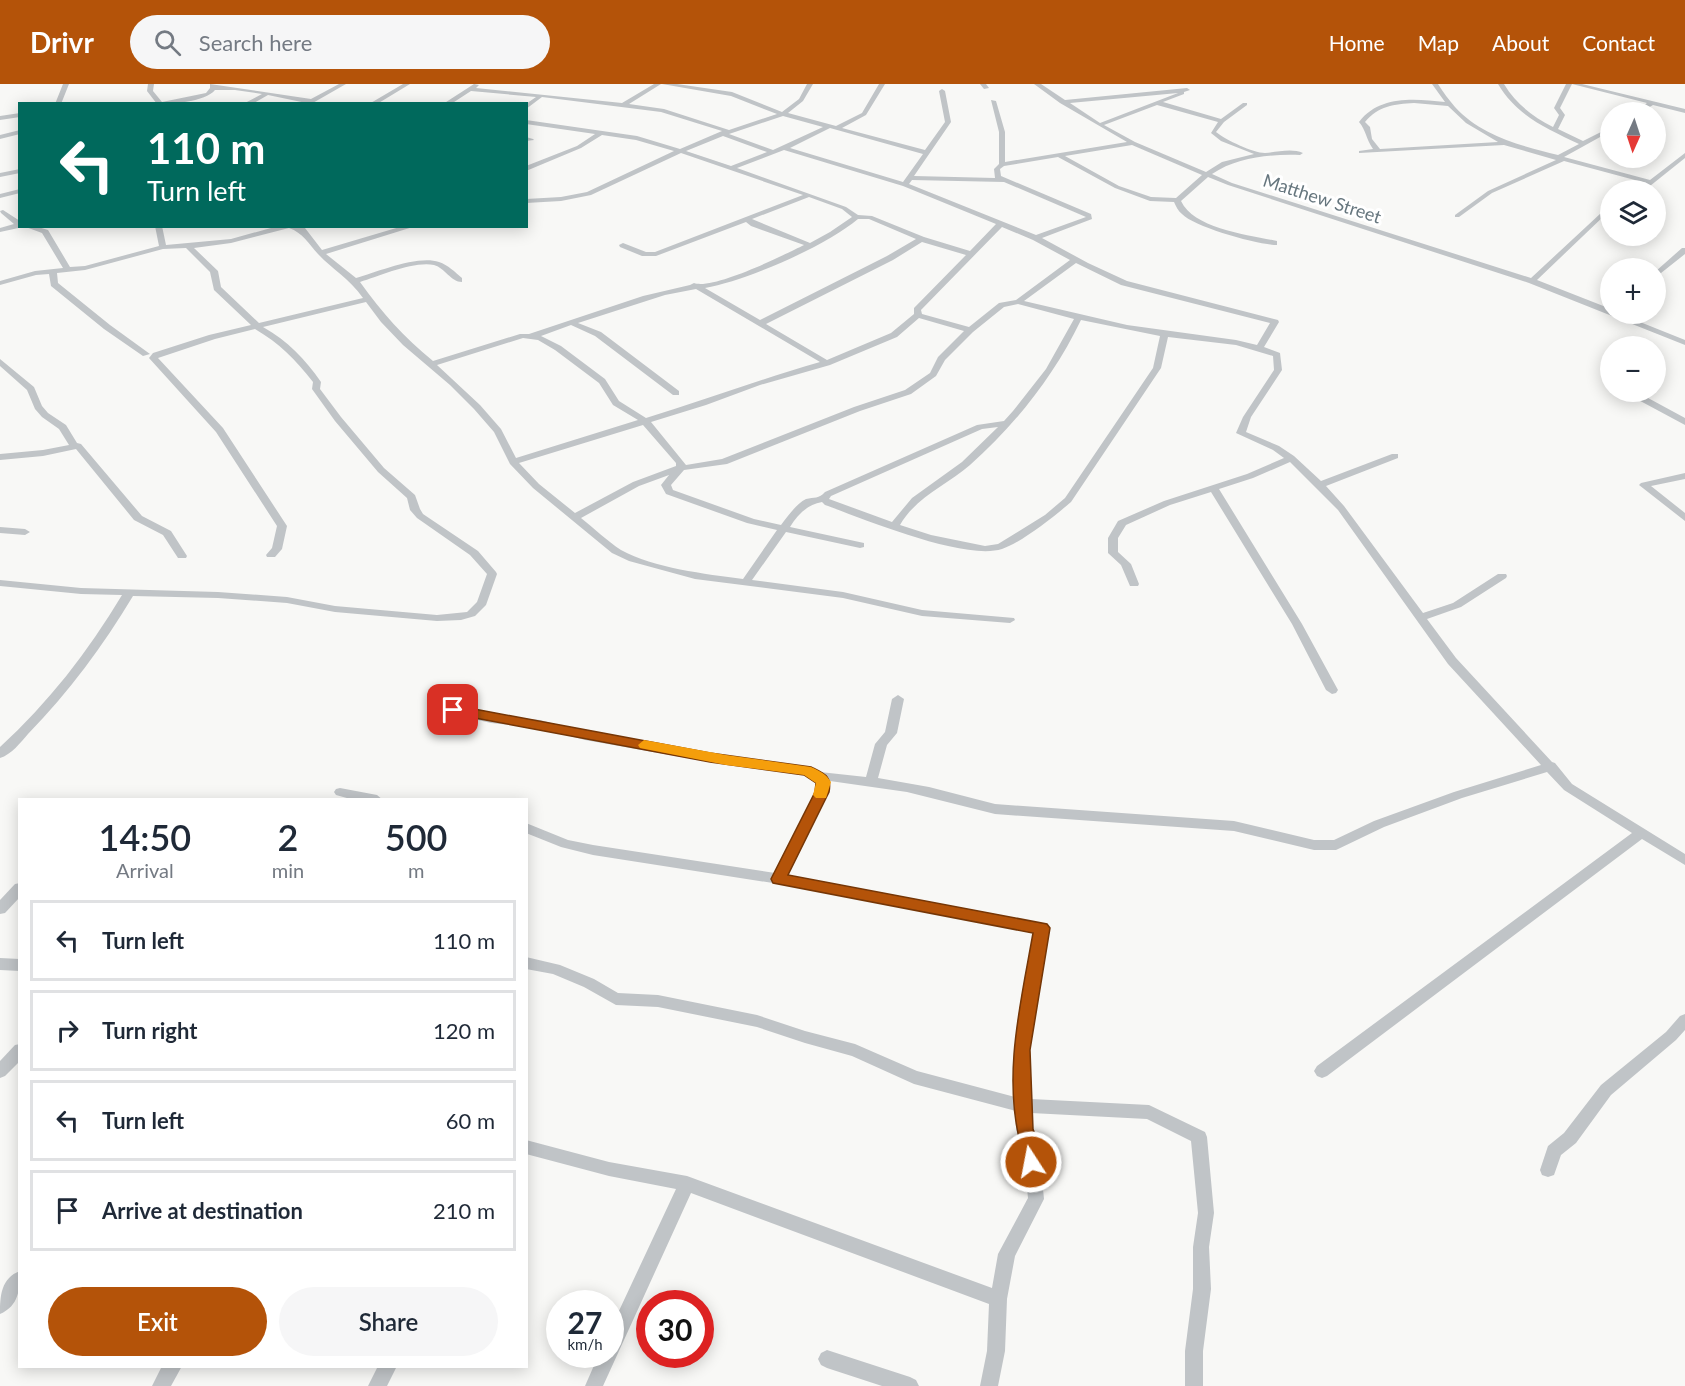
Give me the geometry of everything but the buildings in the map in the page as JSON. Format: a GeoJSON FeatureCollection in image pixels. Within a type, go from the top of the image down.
{"type":"FeatureCollection","features":[{"type":"Feature","properties":{"kind":"street"},"geometry":{"type":"LineString","coordinates":[[59,102],[66,84]]}},
{"type":"Feature","properties":{"kind":"street"},"geometry":{"type":"LineString","coordinates":[[151,84],[150,91],[160,102]]}},
{"type":"Feature","properties":{"kind":"street"},"geometry":{"type":"LineString","coordinates":[[171,102],[208,94],[213,86],[309,102],[343,84]]}},
{"type":"Feature","properties":{"kind":"street"},"geometry":{"type":"LineString","coordinates":[[376,102],[407,84]]}},
{"type":"Feature","properties":{"kind":"street"},"geometry":{"type":"LineString","coordinates":[[449,102],[477,84]]}},
{"type":"Feature","properties":{"kind":"street"},"geometry":{"type":"LineString","coordinates":[[624,104],[658,84]]}},
{"type":"Feature","properties":{"kind":"street"},"geometry":{"type":"LineString","coordinates":[[665,84],[732,94],[783,114],[928,153]]}},
{"type":"Feature","properties":{"kind":"street"},"geometry":{"type":"LineString","coordinates":[[732,94],[736,84]]}},
{"type":"Feature","properties":{"kind":"street"},"geometry":{"type":"LineString","coordinates":[[528,201],[561,199],[589,194],[724,132],[783,114],[801,100],[810,84]]}},
{"type":"Feature","properties":{"kind":"street"},"geometry":{"type":"LineString","coordinates":[[838,128],[864,114],[882,84]]}},
{"type":"Feature","properties":{"kind":"street","name":"Matthew Street"},"geometry":{"type":"LineString","coordinates":[[1037,84],[1099,125],[1133,143],[1209,175],[1261,195],[1532,281],[1600,308]]}},
{"type":"Feature","properties":{"kind":"street"},"geometry":{"type":"LineString","coordinates":[[1435,84],[1449,104],[1468,122],[1505,143],[1642,180]]}},
{"type":"Feature","properties":{"kind":"street"},"geometry":{"type":"LineString","coordinates":[[1501,84],[1506,94],[1522,112],[1584,144]]}},
{"type":"Feature","properties":{"kind":"street"},"geometry":{"type":"LineString","coordinates":[[1555,129],[1562,115],[1557,108],[1569,84]]}},
{"type":"Feature","properties":{"kind":"street"},"geometry":{"type":"LineString","coordinates":[[1575,84],[1648,102]]}},
{"type":"Feature","properties":{"kind":"street"},"geometry":{"type":"LineString","coordinates":[[1062,102],[1189,87]]}},
{"type":"Feature","properties":{"kind":"street"},"geometry":{"type":"LineString","coordinates":[[1099,125],[1158,103],[1189,87]]}},
{"type":"Feature","properties":{"kind":"street"},"geometry":{"type":"LineString","coordinates":[[470,89],[624,104],[684,115],[772,152]]}},
{"type":"Feature","properties":{"kind":"street"},"geometry":{"type":"LineString","coordinates":[[908,181],[948,122],[942,91]]}},
{"type":"Feature","properties":{"kind":"street"},"geometry":{"type":"LineString","coordinates":[[250,102],[266,95]]}},
{"type":"Feature","properties":{"kind":"street"},"geometry":{"type":"LineString","coordinates":[[528,105],[540,96]]}},
{"type":"Feature","properties":{"kind":"street"},"geometry":{"type":"LineString","coordinates":[[993,101],[1002,121],[1004,137],[1002,164],[998,169],[998,177],[1089,214],[1090,218],[1036,238]]}},
{"type":"Feature","properties":{"kind":"street"},"geometry":{"type":"LineString","coordinates":[[1378,151],[1369,139],[1367,127],[1362,122],[1375,108],[1401,101],[1449,104]]}},
{"type":"Feature","properties":{"kind":"street"},"geometry":{"type":"LineString","coordinates":[[1158,103],[1222,122]]}},
{"type":"Feature","properties":{"kind":"street"},"geometry":{"type":"LineString","coordinates":[[1245,104],[1213,132],[1223,140],[1262,155]]}},
{"type":"Feature","properties":{"kind":"street"},"geometry":{"type":"LineString","coordinates":[[1666,106],[1685,111]]}},
{"type":"Feature","properties":{"kind":"street"},"geometry":{"type":"LineString","coordinates":[[0,118],[18,115]]}},
{"type":"Feature","properties":{"kind":"street"},"geometry":{"type":"LineString","coordinates":[[528,122],[637,138],[681,151],[844,208],[856,218],[870,218],[921,239],[972,254]]}},
{"type":"Feature","properties":{"kind":"street"},"geometry":{"type":"LineString","coordinates":[[731,168],[784,148],[830,126]]}},
{"type":"Feature","properties":{"kind":"street"},"geometry":{"type":"LineString","coordinates":[[0,136],[18,132]]}},
{"type":"Feature","properties":{"kind":"street"},"geometry":{"type":"LineString","coordinates":[[528,168],[589,142],[602,132]]}},
{"type":"Feature","properties":{"kind":"street"},"geometry":{"type":"LineString","coordinates":[[1457,216],[1490,192],[1560,158],[1600,135]]}},
{"type":"Feature","properties":{"kind":"street"},"geometry":{"type":"LineString","coordinates":[[1002,164],[1133,143]]}},
{"type":"Feature","properties":{"kind":"street"},"geometry":{"type":"LineString","coordinates":[[1361,152],[1505,143]]}},
{"type":"Feature","properties":{"kind":"street"},"geometry":{"type":"LineString","coordinates":[[784,148],[908,181],[1036,238],[1075,260],[1124,283],[1275,322],[1260,347]]}},
{"type":"Feature","properties":{"kind":"street"},"geometry":{"type":"LineString","coordinates":[[1059,155],[1128,191],[1150,199],[1177,200],[1190,193],[1196,183],[1216,168],[1262,155],[1300,153]]}},
{"type":"Feature","properties":{"kind":"street"},"geometry":{"type":"LineString","coordinates":[[1653,180],[1685,155]]}},
{"type":"Feature","properties":{"kind":"street"},"geometry":{"type":"LineString","coordinates":[[0,175],[18,171]]}},
{"type":"Feature","properties":{"kind":"street"},"geometry":{"type":"LineString","coordinates":[[908,181],[1004,180]]}},
{"type":"Feature","properties":{"kind":"street"},"geometry":{"type":"LineString","coordinates":[[0,196],[18,192]]}},
{"type":"Feature","properties":{"kind":"street"},"geometry":{"type":"LineString","coordinates":[[623,245],[645,254],[656,254],[809,195]]}},
{"type":"Feature","properties":{"kind":"street"},"geometry":{"type":"LineString","coordinates":[[1177,200],[1183,213],[1192,219],[1245,238],[1275,243]]}},
{"type":"Feature","properties":{"kind":"street"},"geometry":{"type":"LineString","coordinates":[[3,212],[18,223]]}},
{"type":"Feature","properties":{"kind":"street"},"geometry":{"type":"LineString","coordinates":[[1532,281],[1600,217]]}},
{"type":"Feature","properties":{"kind":"street"},"geometry":{"type":"LineString","coordinates":[[430,365],[523,336],[532,336],[603,310],[694,285],[726,281],[810,244],[848,225],[856,218]]}},
{"type":"Feature","properties":{"kind":"street"},"geometry":{"type":"LineString","coordinates":[[747,219],[754,224],[810,244]]}},
{"type":"Feature","properties":{"kind":"street"},"geometry":{"type":"LineString","coordinates":[[918,315],[917,310],[1001,223]]}},
{"type":"Feature","properties":{"kind":"street"},"geometry":{"type":"LineString","coordinates":[[0,230],[18,224]]}},
{"type":"Feature","properties":{"kind":"street"},"geometry":{"type":"LineString","coordinates":[[32,228],[45,232],[69,271]]}},
{"type":"Feature","properties":{"kind":"street"},"geometry":{"type":"LineString","coordinates":[[158,228],[163,247]]}},
{"type":"Feature","properties":{"kind":"street"},"geometry":{"type":"LineString","coordinates":[[0,283],[35,273],[69,271],[163,247],[231,241],[281,228]]}},
{"type":"Feature","properties":{"kind":"street"},"geometry":{"type":"LineString","coordinates":[[296,228],[303,230],[321,253],[355,281],[384,320],[430,365],[453,383],[498,431],[513,462],[536,486],[616,551],[633,559],[695,576],[843,595],[922,613],[1010,620]]}},
{"type":"Feature","properties":{"kind":"street"},"geometry":{"type":"LineString","coordinates":[[321,253],[405,228]]}},
{"type":"Feature","properties":{"kind":"street"},"geometry":{"type":"LineString","coordinates":[[759,324],[890,258],[921,239]]}},
{"type":"Feature","properties":{"kind":"street"},"geometry":{"type":"LineString","coordinates":[[0,583],[60,590],[218,595],[437,618],[461,617],[471,614],[482,603],[492,574],[484,563],[420,516],[415,510],[412,496],[381,470],[338,419],[316,389],[318,382],[299,358],[275,337],[258,327],[217,288],[214,271],[188,246]]}},
{"type":"Feature","properties":{"kind":"street"},"geometry":{"type":"LineString","coordinates":[[1666,266],[1685,250]]}},
{"type":"Feature","properties":{"kind":"street"},"geometry":{"type":"LineString","coordinates":[[1018,302],[1075,260]]}},
{"type":"Feature","properties":{"kind":"street"},"geometry":{"type":"LineString","coordinates":[[355,281],[399,269],[434,263],[441,265],[459,280]]}},
{"type":"Feature","properties":{"kind":"street"},"geometry":{"type":"LineString","coordinates":[[53,272],[54,284],[106,327],[146,354]]}},
{"type":"Feature","properties":{"kind":"street"},"geometry":{"type":"LineString","coordinates":[[694,285],[827,363]]}},
{"type":"Feature","properties":{"kind":"street"},"geometry":{"type":"LineString","coordinates":[[271,555],[277,549],[282,526],[220,430],[153,358],[156,355],[212,337],[367,299]]}},
{"type":"Feature","properties":{"kind":"street"},"geometry":{"type":"LineString","coordinates":[[574,517],[636,484],[681,468],[724,462],[857,409],[908,392],[933,374],[941,359],[970,330],[1002,305],[1018,302],[1165,334],[1260,347],[1277,355],[1278,370],[1247,417],[1241,433],[1276,448],[1320,484],[1341,508],[1452,661],[1568,786],[1685,860]]}},
{"type":"Feature","properties":{"kind":"street"},"geometry":{"type":"LineString","coordinates":[[918,315],[970,330]]}},
{"type":"Feature","properties":{"kind":"street"},"geometry":{"type":"LineString","coordinates":[[513,462],[827,363],[894,335],[918,315]]}},
{"type":"Feature","properties":{"kind":"street"},"geometry":{"type":"LineString","coordinates":[[894,527],[898,518],[936,483],[961,468],[1033,396],[1067,344],[1079,317]]}},
{"type":"Feature","properties":{"kind":"street"},"geometry":{"type":"LineString","coordinates":[[572,322],[598,334],[676,393]]}},
{"type":"Feature","properties":{"kind":"street","name":"Matthew Street"},"geometry":{"type":"LineString","coordinates":[[1640,324],[1685,343]]}},
{"type":"Feature","properties":{"kind":"street"},"geometry":{"type":"LineString","coordinates":[[824,499],[828,503],[929,538],[985,549],[1001,546],[1048,518],[1068,500],[1157,368],[1165,334]]}},
{"type":"Feature","properties":{"kind":"street"},"geometry":{"type":"LineString","coordinates":[[532,336],[558,348],[602,381],[616,403],[644,420],[681,463],[681,468],[666,484],[669,492],[751,521],[860,545]]}},
{"type":"Feature","properties":{"kind":"street"},"geometry":{"type":"LineString","coordinates":[[0,362],[31,389],[38,407],[45,415],[63,427],[74,446],[83,450],[138,518],[167,533],[182,556]]}},
{"type":"Feature","properties":{"kind":"street"},"geometry":{"type":"LineString","coordinates":[[1649,402],[1685,422]]}},
{"type":"Feature","properties":{"kind":"street"},"geometry":{"type":"LineString","coordinates":[[745,582],[793,514],[808,502],[824,499],[828,494],[980,427],[1008,423]]}},
{"type":"Feature","properties":{"kind":"street"},"geometry":{"type":"LineString","coordinates":[[0,457],[43,453],[74,446]]}},
{"type":"Feature","properties":{"kind":"street"},"geometry":{"type":"LineString","coordinates":[[1320,484],[1395,456]]}},
{"type":"Feature","properties":{"kind":"street"},"geometry":{"type":"LineString","coordinates":[[1134,584],[1126,564],[1113,553],[1113,538],[1122,523],[1167,503],[1291,458]]}},
{"type":"Feature","properties":{"kind":"street"},"geometry":{"type":"LineString","coordinates":[[1685,476],[1644,485],[1685,518]]}},
{"type":"Feature","properties":{"kind":"street"},"geometry":{"type":"LineString","coordinates":[[1213,488],[1297,624],[1332,690]]}},
{"type":"Feature","properties":{"kind":"street"},"geometry":{"type":"LineString","coordinates":[[0,530],[25,532]]}},
{"type":"Feature","properties":{"kind":"street"},"geometry":{"type":"LineString","coordinates":[[1420,618],[1457,605],[1502,576]]}},
{"type":"Feature","properties":{"kind":"street"},"geometry":{"type":"LineString","coordinates":[[0,754],[33,724],[57,696],[111,625],[129,593]]}},
{"type":"Feature","properties":{"kind":"street"},"geometry":{"type":"LineString","coordinates":[[870,781],[881,744],[891,734],[898,699]]}},
{"type":"Feature","properties":{"kind":"street"},"geometry":{"type":"LineString","coordinates":[[434,706],[491,718],[540,724],[585,736],[710,758],[806,771],[818,776],[870,781],[959,798],[995,809],[1234,826],[1314,845],[1336,846],[1380,824],[1458,795],[1551,766]]}},
{"type":"Feature","properties":{"kind":"street"},"geometry":{"type":"LineString","coordinates":[[779,879],[822,792],[824,782],[818,776]]}},
{"type":"Feature","properties":{"kind":"street"},"geometry":{"type":"LineString","coordinates":[[340,792],[368,798]]}},
{"type":"Feature","properties":{"kind":"street"},"geometry":{"type":"LineString","coordinates":[[528,829],[566,844],[593,850],[779,879],[1042,928],[1022,1050],[1024,1129],[1031,1149],[1036,1198],[1008,1254],[998,1299],[996,1351],[989,1386]]}},
{"type":"Feature","properties":{"kind":"street"},"geometry":{"type":"LineString","coordinates":[[1322,1071],[1641,833]]}},
{"type":"Feature","properties":{"kind":"street"},"geometry":{"type":"LineString","coordinates":[[0,909],[18,890]]}},
{"type":"Feature","properties":{"kind":"street"},"geometry":{"type":"LineString","coordinates":[[528,963],[555,969],[589,983],[616,999],[658,1002],[757,1021],[855,1050],[914,1077],[1023,1106],[1149,1112],[1199,1137],[1206,1213],[1201,1247],[1202,1289],[1194,1352],[1194,1386]]}},
{"type":"Feature","properties":{"kind":"street"},"geometry":{"type":"LineString","coordinates":[[0,964],[18,965]]}},
{"type":"Feature","properties":{"kind":"street"},"geometry":{"type":"LineString","coordinates":[[1548,1170],[1554,1151],[1570,1138],[1606,1090],[1671,1036],[1685,1020]]}},
{"type":"Feature","properties":{"kind":"street"},"geometry":{"type":"LineString","coordinates":[[0,1071],[18,1052]]}},
{"type":"Feature","properties":{"kind":"street"},"geometry":{"type":"LineString","coordinates":[[528,1148],[609,1169],[687,1184],[998,1299]]}},
{"type":"Feature","properties":{"kind":"street"},"geometry":{"type":"LineString","coordinates":[[624,1322],[687,1184]]}},
{"type":"Feature","properties":{"kind":"street"},"geometry":{"type":"LineString","coordinates":[[0,1305],[18,1282]]}},
{"type":"Feature","properties":{"kind":"street"},"geometry":{"type":"LineString","coordinates":[[827,1359],[909,1386]]}},
{"type":"Feature","properties":{"kind":"street"},"geometry":{"type":"LineString","coordinates":[[161,1386],[172,1368]]}},
{"type":"Feature","properties":{"kind":"street"},"geometry":{"type":"LineString","coordinates":[[377,1386],[387,1368]]}},
{"type":"Feature","properties":{"kind":"street"},"geometry":{"type":"LineString","coordinates":[[594,1386],[603,1368]]}},
{"type":"Feature","properties":{"kind":"slow traffic"},"geometry":{"type":"LineString","coordinates":[[644,745],[726,760],[806,771],[818,776],[824,782],[821,795]]}},
{"type":"Feature","properties":{"kind":"route"},"geometry":{"type":"LineString","coordinates":[[453,710],[491,718],[540,724],[585,736],[710,758],[806,771],[818,776],[824,782],[822,792],[779,879],[933,910],[1042,928],[1022,1050],[1024,1129],[1031,1149],[1031,1162]]}}]}
